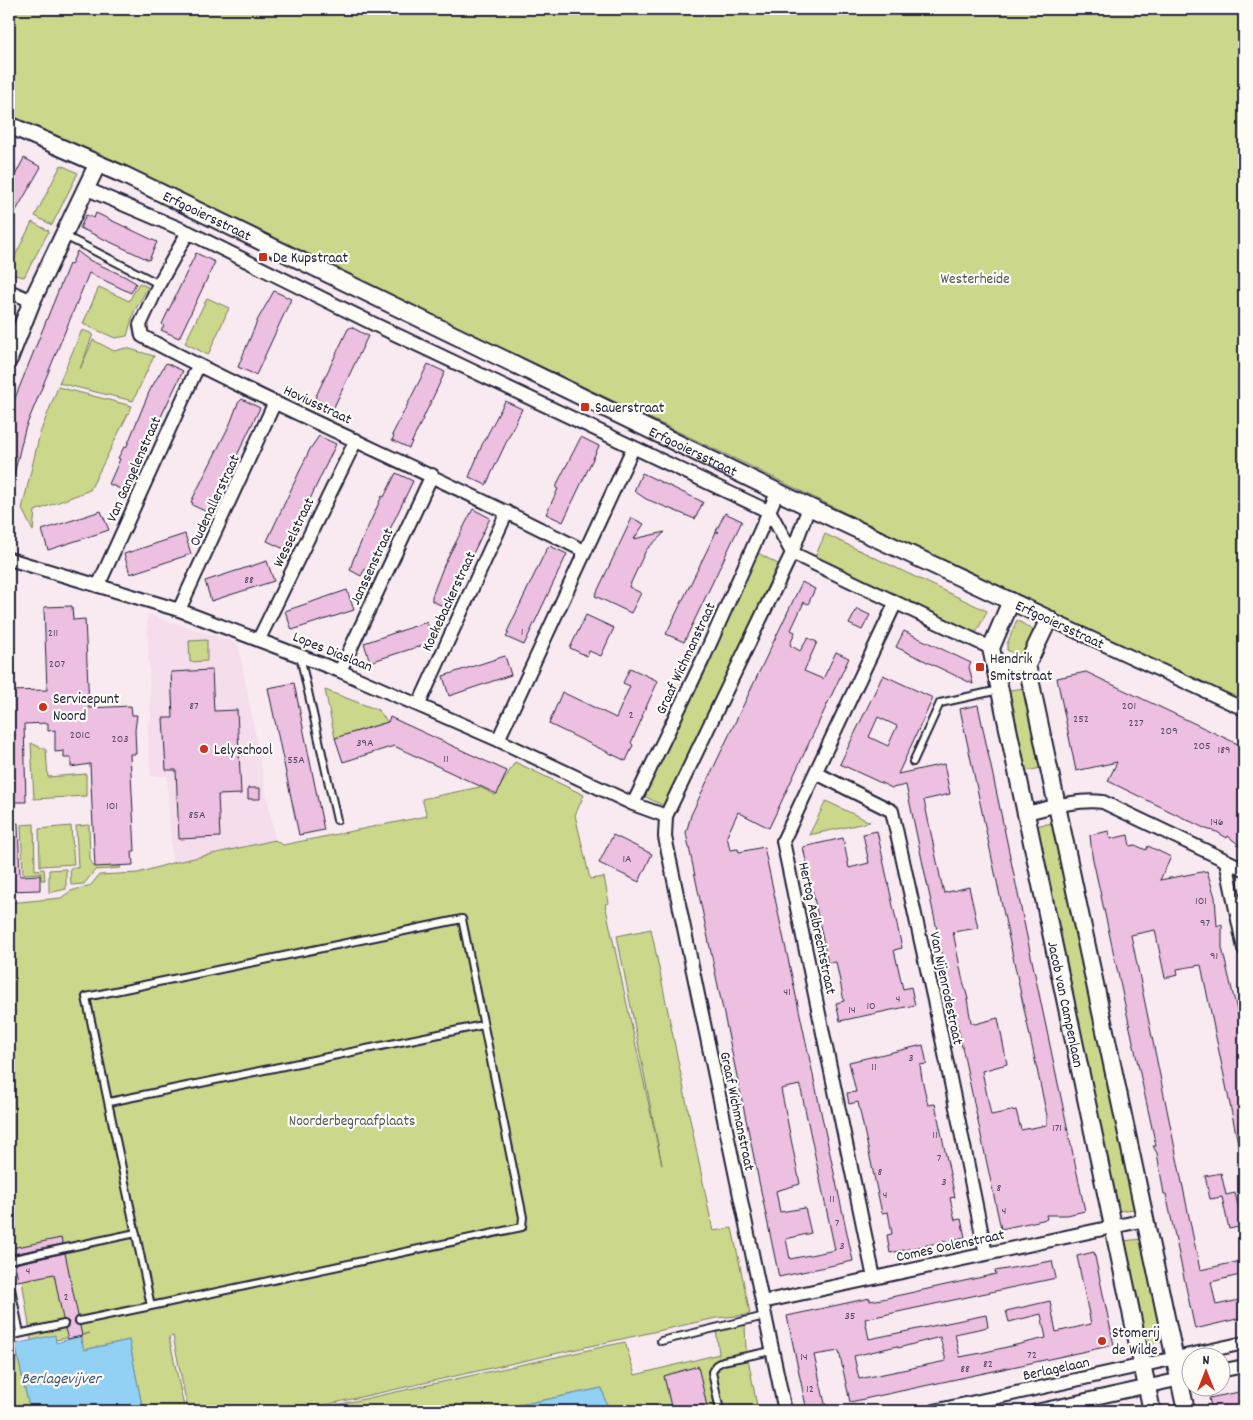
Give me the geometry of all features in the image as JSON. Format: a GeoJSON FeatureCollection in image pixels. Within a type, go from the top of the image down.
{"type":"FeatureCollection","features":[{"type":"Feature","properties":{"kind":"street","name":"Erfgooiersstraat"},"geometry":{"type":"LineString","coordinates":[[9,124],[97,165],[124,175],[810,507],[1244,709]]}},
{"type":"Feature","properties":{"kind":"street"},"geometry":{"type":"LineString","coordinates":[[9,359],[62,234],[87,189],[97,165]]}},
{"type":"Feature","properties":{"kind":"street","name":"Erfgooiersstraat"},"geometry":{"type":"LineString","coordinates":[[87,189],[188,232],[378,326],[770,512]]}},
{"type":"Feature","properties":{"kind":"street","name":"Hoviusstraat"},"geometry":{"type":"LineString","coordinates":[[188,232],[159,284],[140,325],[142,336],[198,366],[432,475],[584,551]]}},
{"type":"Feature","properties":{"kind":"street"},"geometry":{"type":"LineString","coordinates":[[9,291],[32,301]]}},
{"type":"Feature","properties":{"kind":"street","name":"Van Gangelenstraat"},"geometry":{"type":"LineString","coordinates":[[98,586],[198,366]]}},
{"type":"Feature","properties":{"kind":"street","name":"Oudenallerstraat"},"geometry":{"type":"LineString","coordinates":[[179,610],[276,402]]}},
{"type":"Feature","properties":{"kind":"street","name":"Wesselstraat"},"geometry":{"type":"LineString","coordinates":[[259,639],[356,440]]}},
{"type":"Feature","properties":{"kind":"street"},"geometry":{"type":"LineString","coordinates":[[498,740],[633,448]]}},
{"type":"Feature","properties":{"kind":"street","name":"Janssenstraat"},"geometry":{"type":"LineString","coordinates":[[340,670],[432,475]]}},
{"type":"Feature","properties":{"kind":"street","name":"Graaf Wichmanstraat"},"geometry":{"type":"LineString","coordinates":[[633,804],[704,657],[778,491]]}},
{"type":"Feature","properties":{"kind":"street","name":"Graaf Wichmanstraat"},"geometry":{"type":"LineString","coordinates":[[785,1411],[665,837],[666,816],[792,553],[810,507]]}},
{"type":"Feature","properties":{"kind":"street","name":"Koekebackerstraat"},"geometry":{"type":"LineString","coordinates":[[418,704],[507,512]]}},
{"type":"Feature","properties":{"kind":"street"},"geometry":{"type":"LineString","coordinates":[[770,512],[792,553],[895,604],[991,648],[1011,601]]}},
{"type":"Feature","properties":{"kind":"street","name":"Lopes Diaslaan"},"geometry":{"type":"LineString","coordinates":[[9,559],[179,610],[340,670],[498,740],[633,804]]}},
{"type":"Feature","properties":{"kind":"street","name":"Hertog Aelbrechtstraat"},"geometry":{"type":"LineString","coordinates":[[874,1278],[783,841],[895,604]]}},
{"type":"Feature","properties":{"kind":"street"},"geometry":{"type":"LineString","coordinates":[[1049,619],[1027,665],[1175,1359],[1180,1368]]}},
{"type":"Feature","properties":{"kind":"street","name":"Jacob van Campenlaan"},"geometry":{"type":"LineString","coordinates":[[991,648],[1028,813],[1152,1411]]}},
{"type":"Feature","properties":{"kind":"street"},"geometry":{"type":"LineString","coordinates":[[996,666],[1027,665]]}},
{"type":"Feature","properties":{"kind":"street","name":"Van Nijenrodestraat"},"geometry":{"type":"LineString","coordinates":[[816,773],[892,811],[935,1005],[986,1254]]}},
{"type":"Feature","properties":{"kind":"street"},"geometry":{"type":"LineString","coordinates":[[1028,813],[1058,806],[1093,801],[1102,802],[1244,869]]}},
{"type":"Feature","properties":{"kind":"street"},"geometry":{"type":"LineString","coordinates":[[633,804],[666,816]]}},
{"type":"Feature","properties":{"kind":"street"},"geometry":{"type":"LineString","coordinates":[[1226,861],[1244,949]]}},
{"type":"Feature","properties":{"kind":"street","name":"Comes Oolenstraat"},"geometry":{"type":"LineString","coordinates":[[762,1302],[1146,1220]]}},
{"type":"Feature","properties":{"kind":"street","name":"Berlagelaan"},"geometry":{"type":"LineString","coordinates":[[934,1411],[1244,1344]]}},
{"type":"Feature","properties":{"kind":"street"},"geometry":{"type":"LineString","coordinates":[[1230,1369],[1244,1366]]}},
{"type":"Feature","properties":{"kind":"street"},"geometry":{"type":"LineString","coordinates":[[1036,1411],[1180,1379]]}},
{"type":"Feature","properties":{"kind":"street"},"geometry":{"type":"LineString","coordinates":[[1186,1398],[1186,1411]]}},
{"type":"Feature","properties":{"kind":"lane"},"geometry":{"type":"LineString","coordinates":[[62,234],[159,284]]}},
{"type":"Feature","properties":{"kind":"lane"},"geometry":{"type":"LineString","coordinates":[[300,656],[338,820]]}},
{"type":"Feature","properties":{"kind":"lane"},"geometry":{"type":"LineString","coordinates":[[913,762],[940,703],[1000,690]]}},
{"type":"Feature","properties":{"kind":"lane"},"geometry":{"type":"LineString","coordinates":[[78,1321],[151,1306],[522,1227],[524,1217],[462,919],[86,997],[151,1306]]}},
{"type":"Feature","properties":{"kind":"lane"},"geometry":{"type":"LineString","coordinates":[[109,1102],[483,1025]]}},
{"type":"Feature","properties":{"kind":"lane"},"geometry":{"type":"LineString","coordinates":[[9,1260],[136,1233]]}},
{"type":"Feature","properties":{"kind":"lane"},"geometry":{"type":"LineString","coordinates":[[9,1279],[20,1334]]}},
{"type":"Feature","properties":{"kind":"lane"},"geometry":{"type":"LineString","coordinates":[[661,1341],[764,1316]]}},
{"type":"Feature","properties":{"kind":"lane"},"geometry":{"type":"LineString","coordinates":[[9,1336],[64,1324]]}},
{"type":"Feature","properties":{"kind":"lane"},"geometry":{"type":"LineString","coordinates":[[720,1411],[712,1372],[716,1365],[723,1361],[772,1350]]}},
{"type":"Feature","properties":{"kind":"shaded area","name":"Lelyschool"},"geometry":{"type":"Polygon","coordinates":[[[147,614],[238,643],[275,840],[172,863],[167,776],[151,776],[147,723],[151,722],[147,614]]]}},
{"type":"Feature","properties":{"kind":"green space","name":"Westerheide"},"geometry":{"type":"Polygon","coordinates":[[[9,9],[1244,9],[1244,703],[937,558],[744,463],[121,167],[9,116],[9,9]]]}},
{"type":"Feature","properties":{"kind":"green space"},"geometry":{"type":"Polygon","coordinates":[[[61,165],[78,173],[52,225],[35,216],[61,165]]]}},
{"type":"Feature","properties":{"kind":"green space"},"geometry":{"type":"Polygon","coordinates":[[[32,222],[49,231],[24,277],[9,274],[9,268],[32,222]]]}},
{"type":"Feature","properties":{"kind":"green space"},"geometry":{"type":"Polygon","coordinates":[[[139,283],[148,287],[134,312],[127,336],[115,338],[83,324],[99,287],[129,301],[139,283]]]}},
{"type":"Feature","properties":{"kind":"green space"},"geometry":{"type":"Polygon","coordinates":[[[207,298],[229,308],[208,355],[185,343],[207,298]]]}},
{"type":"Feature","properties":{"kind":"green space"},"geometry":{"type":"Polygon","coordinates":[[[82,330],[93,334],[80,369],[93,340],[114,351],[126,348],[154,356],[133,401],[59,383],[82,330]]]}},
{"type":"Feature","properties":{"kind":"green space"},"geometry":{"type":"Polygon","coordinates":[[[58,387],[132,406],[90,490],[35,511],[33,531],[22,509],[40,433],[58,387]]]}},
{"type":"Feature","properties":{"kind":"green space"},"geometry":{"type":"Polygon","coordinates":[[[825,534],[987,611],[975,635],[815,557],[825,534]]]}},
{"type":"Feature","properties":{"kind":"green space"},"geometry":{"type":"Polygon","coordinates":[[[758,553],[778,564],[664,806],[644,796],[758,553]]]}},
{"type":"Feature","properties":{"kind":"green space"},"geometry":{"type":"Polygon","coordinates":[[[1017,620],[1033,630],[1023,655],[1017,655],[1007,650],[1007,644],[1017,620]]]}},
{"type":"Feature","properties":{"kind":"green space"},"geometry":{"type":"Polygon","coordinates":[[[207,640],[207,661],[190,662],[189,641],[207,640]]]}},
{"type":"Feature","properties":{"kind":"green space"},"geometry":{"type":"Polygon","coordinates":[[[1025,688],[1041,768],[1026,771],[1009,690],[1025,688]]]}},
{"type":"Feature","properties":{"kind":"green space"},"geometry":{"type":"Polygon","coordinates":[[[325,690],[378,710],[388,722],[335,738],[325,690]]]}},
{"type":"Feature","properties":{"kind":"green space"},"geometry":{"type":"Polygon","coordinates":[[[31,743],[46,750],[48,777],[86,774],[86,796],[34,799],[31,743]]]}},
{"type":"Feature","properties":{"kind":"green space","name":"Noorderbegraafplaats"},"geometry":{"type":"Polygon","coordinates":[[[515,762],[584,795],[575,815],[590,879],[604,877],[609,903],[605,904],[662,1165],[617,936],[651,929],[713,1231],[732,1228],[750,1313],[747,1315],[716,1318],[298,1411],[188,1411],[173,1336],[169,1337],[185,1411],[143,1411],[129,1340],[83,1350],[82,1336],[90,1333],[32,1345],[17,1247],[9,1249],[9,903],[61,898],[71,891],[91,885],[99,875],[138,873],[172,863],[275,840],[283,845],[427,816],[422,799],[480,787],[495,795],[515,762]]]}},
{"type":"Feature","properties":{"kind":"green space"},"geometry":{"type":"Polygon","coordinates":[[[826,801],[870,822],[809,835],[826,801]]]}},
{"type":"Feature","properties":{"kind":"green space"},"geometry":{"type":"Polygon","coordinates":[[[1054,823],[1136,1204],[1134,1209],[1118,1211],[1035,829],[1040,825],[1054,823]]]}},
{"type":"Feature","properties":{"kind":"green space"},"geometry":{"type":"Polygon","coordinates":[[[34,824],[35,870],[44,869],[45,880],[41,880],[41,873],[23,874],[21,825],[34,824]]]}},
{"type":"Feature","properties":{"kind":"green space"},"geometry":{"type":"Polygon","coordinates":[[[89,825],[90,859],[93,866],[120,866],[121,868],[95,870],[84,884],[71,885],[70,868],[78,868],[76,826],[89,825]]]}},
{"type":"Feature","properties":{"kind":"green space"},"geometry":{"type":"Polygon","coordinates":[[[71,826],[74,864],[40,866],[39,829],[71,826]]]}},
{"type":"Feature","properties":{"kind":"green space"},"geometry":{"type":"Polygon","coordinates":[[[66,869],[66,889],[49,893],[49,870],[66,869]]]}},
{"type":"Feature","properties":{"kind":"green space"},"geometry":{"type":"Polygon","coordinates":[[[1142,1239],[1167,1340],[1146,1345],[1123,1241],[1142,1239]]]}},
{"type":"Feature","properties":{"kind":"green space"},"geometry":{"type":"Polygon","coordinates":[[[745,1325],[746,1348],[758,1411],[608,1411],[602,1388],[491,1411],[309,1411],[625,1342],[635,1375],[719,1354],[716,1330],[745,1325]]]}},
{"type":"Feature","properties":{"kind":"green space"},"geometry":{"type":"Polygon","coordinates":[[[9,1344],[15,1344],[30,1411],[15,1411],[9,1384],[9,1344]]]}},
{"type":"Feature","properties":{"kind":"water","name":"Berlagevijver"},"geometry":{"type":"Polygon","coordinates":[[[55,1335],[56,1343],[80,1336],[84,1350],[129,1340],[143,1411],[30,1411],[15,1344],[55,1335]]]}},
{"type":"Feature","properties":{"kind":"water"},"geometry":{"type":"Polygon","coordinates":[[[602,1388],[608,1411],[491,1411],[602,1388]]]}},
{"type":"Feature","properties":{"kind":"building"},"geometry":{"type":"Polygon","coordinates":[[[24,158],[41,167],[9,223],[9,187],[24,158]]]}},
{"type":"Feature","properties":{"kind":"building"},"geometry":{"type":"Polygon","coordinates":[[[96,213],[157,242],[149,260],[80,228],[86,215],[94,218],[96,213]]]}},
{"type":"Feature","properties":{"kind":"building"},"geometry":{"type":"Polygon","coordinates":[[[77,251],[89,260],[136,283],[131,293],[89,273],[25,429],[13,479],[9,478],[9,413],[69,264],[71,265],[77,251]]]}},
{"type":"Feature","properties":{"kind":"building"},"geometry":{"type":"Polygon","coordinates":[[[196,253],[215,262],[179,338],[161,330],[164,326],[162,324],[196,253]]]}},
{"type":"Feature","properties":{"kind":"building"},"geometry":{"type":"Polygon","coordinates":[[[274,291],[291,299],[256,375],[238,367],[258,319],[274,291]]]}},
{"type":"Feature","properties":{"kind":"building"},"geometry":{"type":"Polygon","coordinates":[[[351,327],[368,336],[332,411],[315,403],[317,399],[315,398],[348,329],[351,327]]]}},
{"type":"Feature","properties":{"kind":"building"},"geometry":{"type":"Polygon","coordinates":[[[166,363],[183,371],[125,491],[109,484],[120,459],[118,458],[124,447],[126,448],[150,390],[166,363]]]}},
{"type":"Feature","properties":{"kind":"building"},"geometry":{"type":"Polygon","coordinates":[[[428,364],[445,372],[409,448],[392,440],[394,436],[392,435],[428,364]]]}},
{"type":"Feature","properties":{"kind":"building"},"geometry":{"type":"Polygon","coordinates":[[[242,399],[260,408],[209,513],[192,505],[193,503],[191,502],[230,424],[238,403],[242,399]]]}},
{"type":"Feature","properties":{"kind":"building"},"geometry":{"type":"Polygon","coordinates":[[[505,401],[522,409],[486,485],[469,477],[482,445],[505,401]]]}},
{"type":"Feature","properties":{"kind":"building"},"geometry":{"type":"Polygon","coordinates":[[[319,436],[336,444],[287,548],[282,548],[267,541],[310,449],[319,436]]]}},
{"type":"Feature","properties":{"kind":"building"},"geometry":{"type":"Polygon","coordinates":[[[581,437],[599,446],[563,522],[546,514],[558,489],[556,488],[559,480],[581,437]]]}},
{"type":"Feature","properties":{"kind":"building"},"geometry":{"type":"Polygon","coordinates":[[[396,473],[413,481],[370,571],[365,569],[361,576],[350,570],[353,560],[382,496],[384,497],[396,473]]]}},
{"type":"Feature","properties":{"kind":"building"},"geometry":{"type":"Polygon","coordinates":[[[642,473],[703,502],[695,519],[646,499],[634,491],[642,473]]]}},
{"type":"Feature","properties":{"kind":"building"},"geometry":{"type":"Polygon","coordinates":[[[473,509],[490,518],[447,608],[432,601],[432,596],[444,565],[473,509]]]}},
{"type":"Feature","properties":{"kind":"building"},"geometry":{"type":"Polygon","coordinates":[[[101,511],[109,530],[48,550],[42,530],[101,511]]]}},
{"type":"Feature","properties":{"kind":"building"},"geometry":{"type":"Polygon","coordinates":[[[725,513],[742,521],[684,642],[666,634],[716,532],[719,532],[716,531],[725,513]]]}},
{"type":"Feature","properties":{"kind":"building"},"geometry":{"type":"Polygon","coordinates":[[[632,518],[644,524],[634,539],[665,532],[646,550],[629,587],[641,593],[631,613],[595,596],[632,518]]]}},
{"type":"Feature","properties":{"kind":"building"},"geometry":{"type":"Polygon","coordinates":[[[185,534],[191,554],[130,574],[124,554],[185,534]]]}},
{"type":"Feature","properties":{"kind":"building"},"geometry":{"type":"Polygon","coordinates":[[[550,546],[567,554],[524,645],[506,637],[509,633],[507,632],[546,550],[550,546]]]}},
{"type":"Feature","properties":{"kind":"building"},"geometry":{"type":"Polygon","coordinates":[[[267,561],[274,581],[211,601],[205,581],[267,561]]]}},
{"type":"Feature","properties":{"kind":"building"},"geometry":{"type":"Polygon","coordinates":[[[802,582],[815,589],[808,604],[804,602],[791,630],[795,632],[790,645],[800,651],[808,638],[817,642],[804,671],[823,679],[836,652],[849,658],[769,828],[738,812],[727,836],[730,850],[738,849],[739,852],[764,847],[853,1261],[779,1277],[686,833],[691,815],[802,582]],[[800,1085],[781,1089],[800,1184],[776,1191],[780,1212],[805,1208],[811,1233],[786,1239],[790,1259],[835,1250],[800,1085]]]}},
{"type":"Feature","properties":{"kind":"building"},"geometry":{"type":"Polygon","coordinates":[[[347,590],[354,610],[292,630],[285,611],[347,590]]]}},
{"type":"Feature","properties":{"kind":"building"},"geometry":{"type":"Polygon","coordinates":[[[72,606],[73,620],[85,619],[89,708],[131,706],[132,715],[137,715],[135,730],[136,754],[130,754],[135,851],[132,851],[133,865],[95,867],[90,764],[71,767],[71,758],[64,758],[64,751],[55,752],[55,730],[48,731],[48,723],[24,724],[26,802],[9,802],[9,691],[47,690],[44,607],[72,606]]]}},
{"type":"Feature","properties":{"kind":"building"},"geometry":{"type":"Polygon","coordinates":[[[857,609],[870,615],[862,630],[849,624],[857,609]]]}},
{"type":"Feature","properties":{"kind":"building"},"geometry":{"type":"Polygon","coordinates":[[[586,615],[614,628],[601,656],[589,651],[587,656],[570,648],[586,615]]]}},
{"type":"Feature","properties":{"kind":"building"},"geometry":{"type":"Polygon","coordinates":[[[427,622],[433,642],[370,662],[364,643],[427,622]]]}},
{"type":"Feature","properties":{"kind":"building"},"geometry":{"type":"Polygon","coordinates":[[[904,631],[971,663],[969,667],[973,684],[896,647],[904,631]]]}},
{"type":"Feature","properties":{"kind":"building"},"geometry":{"type":"Polygon","coordinates":[[[505,656],[511,675],[449,696],[443,676],[505,656]]]}},
{"type":"Feature","properties":{"kind":"building"},"geometry":{"type":"Polygon","coordinates":[[[630,668],[658,681],[631,743],[633,745],[626,761],[549,724],[562,692],[616,718],[630,686],[623,683],[630,668]]]}},
{"type":"Feature","properties":{"kind":"building"},"geometry":{"type":"Polygon","coordinates":[[[212,670],[214,711],[237,710],[241,794],[218,795],[220,837],[179,839],[176,770],[166,770],[163,718],[173,718],[171,672],[212,670]]]}},
{"type":"Feature","properties":{"kind":"building"},"geometry":{"type":"Polygon","coordinates":[[[1086,672],[1244,747],[1244,849],[1228,836],[1227,838],[1217,832],[1206,829],[1108,781],[1117,762],[1076,771],[1057,678],[1086,672]]]}},
{"type":"Feature","properties":{"kind":"building"},"geometry":{"type":"Polygon","coordinates":[[[883,675],[933,698],[898,774],[944,764],[950,794],[924,800],[944,893],[969,887],[978,928],[953,932],[968,999],[971,1022],[975,1024],[998,1018],[1007,1064],[982,1071],[991,1115],[1016,1110],[1021,1130],[1047,1125],[1047,1116],[960,709],[978,705],[1085,1211],[1067,1215],[1046,1215],[1047,1219],[1001,1229],[906,785],[892,788],[840,764],[883,675]],[[878,717],[869,737],[888,746],[897,726],[878,717]]]}},
{"type":"Feature","properties":{"kind":"building"},"geometry":{"type":"Polygon","coordinates":[[[294,683],[324,830],[299,835],[268,688],[294,683]]]}},
{"type":"Feature","properties":{"kind":"building"},"geometry":{"type":"Polygon","coordinates":[[[390,717],[507,771],[497,794],[394,746],[343,762],[335,738],[388,722],[390,717]]]}},
{"type":"Feature","properties":{"kind":"building"},"geometry":{"type":"Polygon","coordinates":[[[248,788],[260,788],[260,799],[248,799],[248,788]]]}},
{"type":"Feature","properties":{"kind":"building"},"geometry":{"type":"Polygon","coordinates":[[[18,823],[20,876],[40,875],[40,890],[9,891],[9,824],[18,823]]]}},
{"type":"Feature","properties":{"kind":"building"},"geometry":{"type":"Polygon","coordinates":[[[877,831],[902,948],[894,950],[903,989],[911,987],[915,1005],[840,1021],[836,1003],[844,1001],[836,962],[828,963],[803,847],[843,838],[849,868],[869,863],[863,834],[877,831]]]}},
{"type":"Feature","properties":{"kind":"building"},"geometry":{"type":"Polygon","coordinates":[[[1109,831],[1110,839],[1128,835],[1130,846],[1135,845],[1146,850],[1148,846],[1171,857],[1160,880],[1207,871],[1215,897],[1217,926],[1222,924],[1222,948],[1244,1040],[1244,1148],[1239,1148],[1201,965],[1177,969],[1178,975],[1165,978],[1155,930],[1131,935],[1200,1270],[1241,1261],[1244,1274],[1211,1282],[1216,1305],[1244,1299],[1244,1317],[1195,1329],[1166,1194],[1164,1194],[1157,1153],[1153,1146],[1156,1146],[1092,855],[1090,835],[1109,831]]]}},
{"type":"Feature","properties":{"kind":"building"},"geometry":{"type":"Polygon","coordinates":[[[613,835],[652,854],[639,882],[599,863],[613,835]]]}},
{"type":"Feature","properties":{"kind":"building"},"geometry":{"type":"Polygon","coordinates":[[[923,1045],[927,1064],[920,1065],[922,1079],[928,1105],[935,1104],[955,1197],[950,1198],[955,1220],[961,1219],[965,1237],[890,1253],[887,1235],[892,1234],[888,1212],[882,1213],[858,1102],[849,1104],[847,1093],[856,1092],[849,1062],[923,1045]]]}},
{"type":"Feature","properties":{"kind":"building"},"geometry":{"type":"Polygon","coordinates":[[[1221,1173],[1226,1195],[1235,1193],[1243,1226],[1229,1229],[1222,1197],[1210,1199],[1205,1176],[1221,1173]]]}},
{"type":"Feature","properties":{"kind":"building"},"geometry":{"type":"Polygon","coordinates":[[[61,1238],[63,1244],[13,1254],[12,1248],[61,1238]]]}},
{"type":"Feature","properties":{"kind":"building"},"geometry":{"type":"Polygon","coordinates":[[[1094,1252],[1114,1345],[850,1402],[839,1351],[814,1355],[826,1408],[807,1411],[787,1316],[870,1298],[870,1301],[882,1299],[996,1274],[995,1271],[1052,1261],[1056,1278],[865,1319],[869,1339],[986,1315],[988,1327],[955,1334],[960,1357],[981,1353],[1046,1338],[1041,1314],[1009,1322],[1006,1311],[1050,1301],[1056,1332],[1091,1324],[1077,1256],[1094,1252]],[[940,1337],[898,1348],[897,1346],[854,1356],[859,1379],[946,1361],[940,1337]]]}},
{"type":"Feature","properties":{"kind":"building"},"geometry":{"type":"Polygon","coordinates":[[[65,1253],[78,1316],[74,1322],[80,1326],[82,1336],[68,1339],[65,1329],[69,1322],[63,1319],[54,1274],[18,1281],[15,1264],[65,1253]]]}},
{"type":"Feature","properties":{"kind":"building"},"geometry":{"type":"Polygon","coordinates":[[[698,1366],[708,1411],[672,1411],[664,1376],[698,1366]]]}},
{"type":"Feature","properties":{"kind":"building"},"geometry":{"type":"Polygon","coordinates":[[[1244,1391],[1244,1409],[1212,1411],[1209,1398],[1230,1398],[1230,1394],[1244,1391]]]}},
{"type":"Feature","properties":{"kind":"place","name":"De Kupstraat"},"geometry":{"type":"Point","coordinates":[263,257]}},
{"type":"Feature","properties":{"kind":"place","name":"Sauerstraat"},"geometry":{"type":"Point","coordinates":[585,407]}},
{"type":"Feature","properties":{"kind":"place","name":"Hendrik Smitstraat"},"geometry":{"type":"Point","coordinates":[980,667]}},
{"type":"Feature","properties":{"kind":"place","name":"Servicepunt Noord"},"geometry":{"type":"Point","coordinates":[43,707]}},
{"type":"Feature","properties":{"kind":"place","name":"Lelyschool"},"geometry":{"type":"Point","coordinates":[204,749]}},
{"type":"Feature","properties":{"kind":"place","name":"Stomerij de Wilde"},"geometry":{"type":"Point","coordinates":[1102,1341]}}]}
